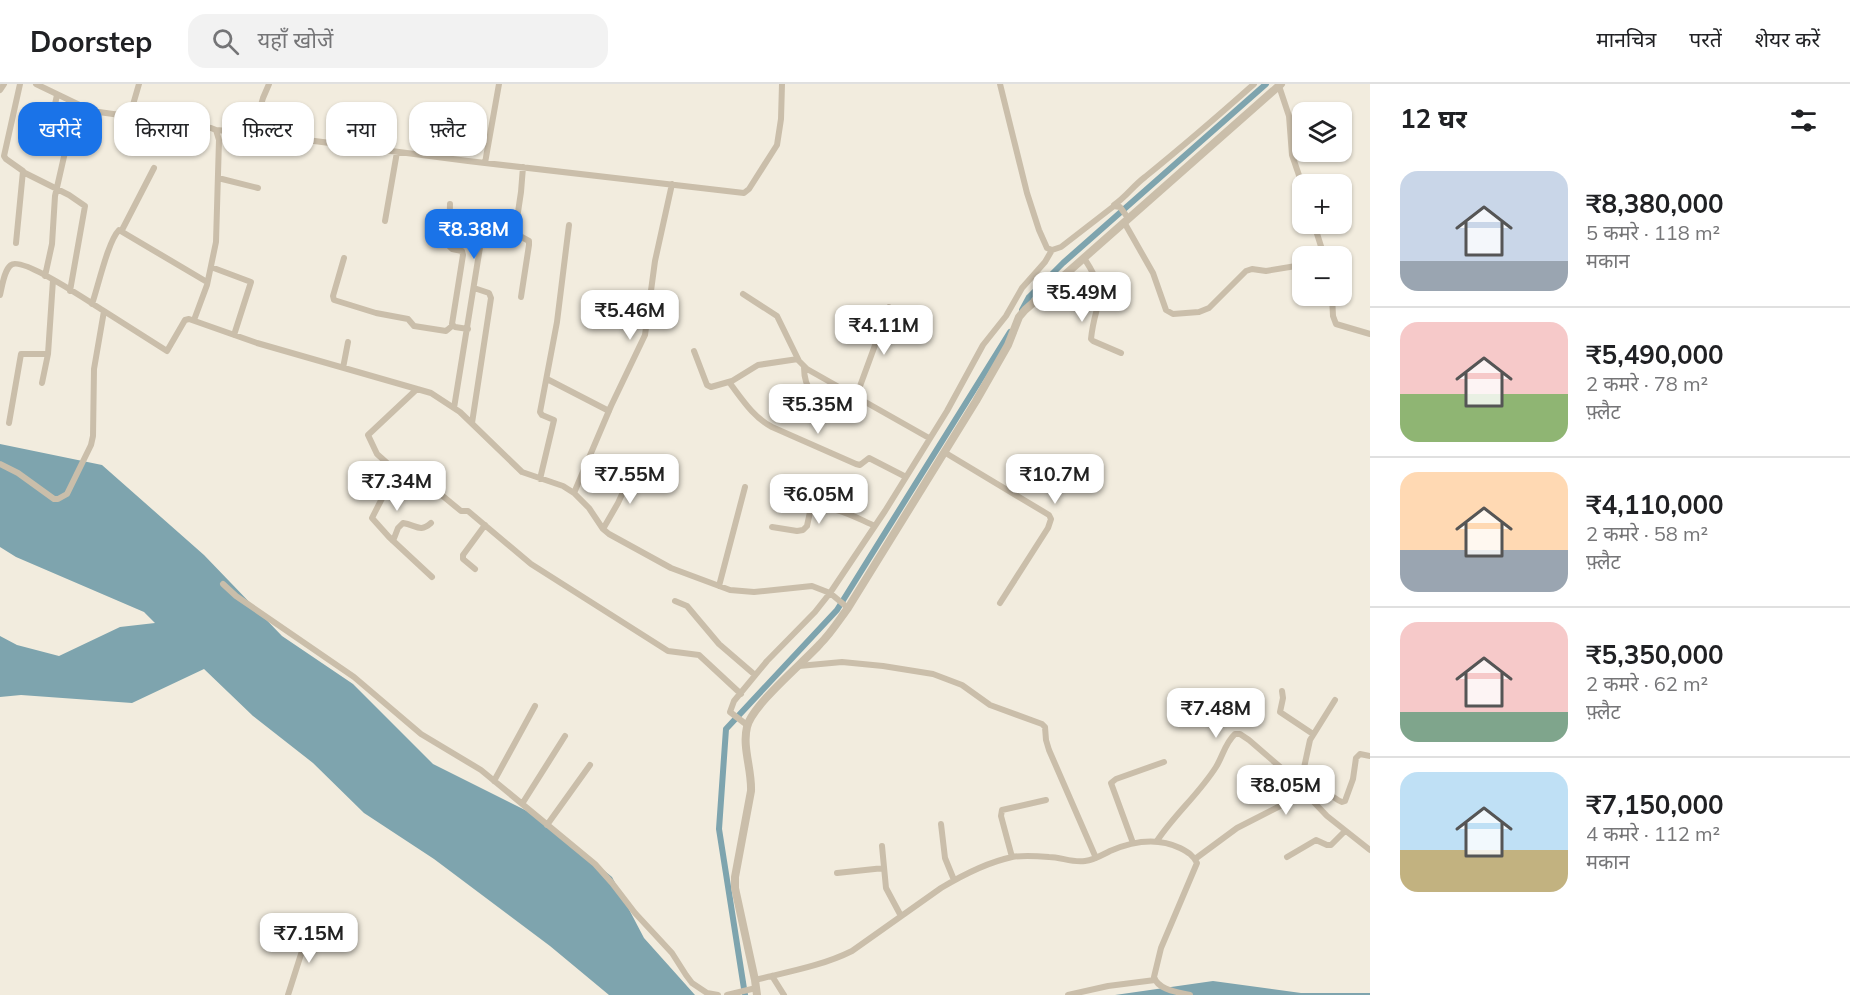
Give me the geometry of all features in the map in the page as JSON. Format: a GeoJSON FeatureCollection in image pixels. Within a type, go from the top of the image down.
{"type":"FeatureCollection","features":[{"type":"Feature","properties":{"kind":"street"},"geometry":{"type":"LineString","coordinates":[[0,90],[4,84]]}},
{"type":"Feature","properties":{"kind":"street"},"geometry":{"type":"LineString","coordinates":[[20,84],[2,157],[23,172],[85,206],[70,291]]}},
{"type":"Feature","properties":{"kind":"street"},"geometry":{"type":"LineString","coordinates":[[36,84],[72,102]]}},
{"type":"Feature","properties":{"kind":"street"},"geometry":{"type":"LineString","coordinates":[[134,102],[139,84]]}},
{"type":"Feature","properties":{"kind":"street"},"geometry":{"type":"LineString","coordinates":[[262,102],[269,84]]}},
{"type":"Feature","properties":{"kind":"street"},"geometry":{"type":"LineString","coordinates":[[485,163],[499,84]]}},
{"type":"Feature","properties":{"kind":"street"},"geometry":{"type":"LineString","coordinates":[[397,152],[742,193],[748,191],[777,145],[781,119],[782,84]]}},
{"type":"Feature","properties":{"kind":"street"},"geometry":{"type":"LineString","coordinates":[[1000,84],[1027,193],[1047,249],[1061,248],[1110,207],[1122,213],[1153,273],[1166,310],[1173,315],[1198,312],[1209,308],[1246,271],[1292,267]]}},
{"type":"Feature","properties":{"kind":"street"},"geometry":{"type":"LineString","coordinates":[[1122,213],[1131,192],[1144,178],[1254,84]]}},
{"type":"Feature","properties":{"kind":"street"},"geometry":{"type":"LineString","coordinates":[[756,988],[736,894],[735,877],[751,791],[745,735],[747,725],[764,700],[829,634],[899,528],[1008,345],[1019,317],[1083,258],[1122,213],[1280,85],[1288,116],[1292,155],[1299,174]]}},
{"type":"Feature","properties":{"kind":"street"},"geometry":{"type":"LineString","coordinates":[[56,102],[57,95]]}},
{"type":"Feature","properties":{"kind":"street"},"geometry":{"type":"LineString","coordinates":[[210,128],[222,130]]}},
{"type":"Feature","properties":{"kind":"street"},"geometry":{"type":"LineString","coordinates":[[194,320],[211,267],[217,228],[219,140],[216,130]]}},
{"type":"Feature","properties":{"kind":"street"},"geometry":{"type":"LineString","coordinates":[[45,276],[52,244],[57,189],[64,156]]}},
{"type":"Feature","properties":{"kind":"street"},"geometry":{"type":"LineString","coordinates":[[385,221],[396,156]]}},
{"type":"Feature","properties":{"kind":"street"},"geometry":{"type":"LineString","coordinates":[[521,297],[530,245],[529,241],[515,232],[522,192],[523,167]]}},
{"type":"Feature","properties":{"kind":"street"},"geometry":{"type":"LineString","coordinates":[[92,304],[116,233],[122,230],[154,168]]}},
{"type":"Feature","properties":{"kind":"street"},"geometry":{"type":"LineString","coordinates":[[16,243],[23,172]]}},
{"type":"Feature","properties":{"kind":"street"},"geometry":{"type":"LineString","coordinates":[[218,178],[258,188]]}},
{"type":"Feature","properties":{"kind":"street"},"geometry":{"type":"LineString","coordinates":[[574,493],[645,335],[655,261],[672,184]]}},
{"type":"Feature","properties":{"kind":"street"},"geometry":{"type":"LineString","coordinates":[[450,204],[449,246],[462,251],[463,255],[452,326]]}},
{"type":"Feature","properties":{"kind":"street"},"geometry":{"type":"LineString","coordinates":[[540,479],[554,422],[552,418],[540,414],[557,322],[569,225]]}},
{"type":"Feature","properties":{"kind":"street"},"geometry":{"type":"LineString","coordinates":[[122,230],[207,282]]}},
{"type":"Feature","properties":{"kind":"street"},"geometry":{"type":"LineString","coordinates":[[454,408],[482,235]]}},
{"type":"Feature","properties":{"kind":"street"},"geometry":{"type":"LineString","coordinates":[[747,725],[732,714],[731,706],[755,675],[830,593],[947,411],[983,345],[1006,316],[1022,288],[1045,262],[1052,250]]}},
{"type":"Feature","properties":{"kind":"street"},"geometry":{"type":"LineString","coordinates":[[344,258],[333,296],[334,300],[376,313],[408,319],[414,326],[446,331],[452,326]]}},
{"type":"Feature","properties":{"kind":"street"},"geometry":{"type":"LineString","coordinates":[[1083,258],[1095,276],[1101,292],[1092,339],[1121,353]]}},
{"type":"Feature","properties":{"kind":"street"},"geometry":{"type":"LineString","coordinates":[[0,295],[8,268],[18,263],[53,280],[167,351],[185,320],[194,320],[280,350],[431,393],[472,423],[522,472],[563,486],[574,493],[589,508],[603,529],[616,539],[670,568],[730,590],[754,592],[812,586],[830,593],[846,606]]}},
{"type":"Feature","properties":{"kind":"street"},"geometry":{"type":"LineString","coordinates":[[211,267],[251,282],[234,335]]}},
{"type":"Feature","properties":{"kind":"street"},"geometry":{"type":"LineString","coordinates":[[42,383],[48,354],[53,280]]}},
{"type":"Feature","properties":{"kind":"street"},"geometry":{"type":"LineString","coordinates":[[472,423],[491,298],[489,293],[474,288]]}},
{"type":"Feature","properties":{"kind":"street"},"geometry":{"type":"LineString","coordinates":[[743,294],[777,316],[804,367],[929,438]]}},
{"type":"Feature","properties":{"kind":"street"},"geometry":{"type":"LineString","coordinates":[[1332,306],[1336,324],[1370,334]]}},
{"type":"Feature","properties":{"kind":"street"},"geometry":{"type":"LineString","coordinates":[[856,397],[890,307]]}},
{"type":"Feature","properties":{"kind":"street"},"geometry":{"type":"LineString","coordinates":[[0,464],[18,473],[54,499],[67,494],[92,440],[94,369],[104,312]]}},
{"type":"Feature","properties":{"kind":"street"},"geometry":{"type":"LineString","coordinates":[[452,326],[468,329]]}},
{"type":"Feature","properties":{"kind":"street"},"geometry":{"type":"LineString","coordinates":[[343,368],[348,342]]}},
{"type":"Feature","properties":{"kind":"street"},"geometry":{"type":"LineString","coordinates":[[694,351],[708,387],[723,385],[754,366],[798,359]]}},
{"type":"Feature","properties":{"kind":"street"},"geometry":{"type":"LineString","coordinates":[[9,423],[21,354],[48,354]]}},
{"type":"Feature","properties":{"kind":"street"},"geometry":{"type":"LineString","coordinates":[[804,367],[806,380],[814,395],[837,407]]}},
{"type":"Feature","properties":{"kind":"street"},"geometry":{"type":"LineString","coordinates":[[547,378],[609,411]]}},
{"type":"Feature","properties":{"kind":"street"},"geometry":{"type":"LineString","coordinates":[[729,382],[753,413],[772,427],[855,464],[860,465],[869,458],[906,477]]}},
{"type":"Feature","properties":{"kind":"street"},"geometry":{"type":"LineString","coordinates":[[417,389],[368,435],[377,454],[396,471],[372,519],[432,577]]}},
{"type":"Feature","properties":{"kind":"street"},"geometry":{"type":"LineString","coordinates":[[944,452],[1049,515],[1051,519],[1048,528],[1000,603]]}},
{"type":"Feature","properties":{"kind":"street"},"geometry":{"type":"LineString","coordinates":[[603,529],[634,468]]}},
{"type":"Feature","properties":{"kind":"street"},"geometry":{"type":"LineString","coordinates":[[719,586],[744,487]]}},
{"type":"Feature","properties":{"kind":"street"},"geometry":{"type":"LineString","coordinates":[[433,488],[461,511],[467,511],[538,568],[668,651],[699,655],[741,694]]}},
{"type":"Feature","properties":{"kind":"street"},"geometry":{"type":"LineString","coordinates":[[772,527],[803,530],[807,526],[810,512],[827,508],[836,509],[875,526]]}},
{"type":"Feature","properties":{"kind":"street"},"geometry":{"type":"LineString","coordinates":[[393,541],[398,528],[403,523],[421,528],[431,523]]}},
{"type":"Feature","properties":{"kind":"street"},"geometry":{"type":"LineString","coordinates":[[476,568],[464,559],[463,555],[485,525]]}},
{"type":"Feature","properties":{"kind":"street"},"geometry":{"type":"LineString","coordinates":[[223,584],[236,596],[367,686],[409,725],[471,763],[548,825],[604,874],[635,913],[672,953],[692,982],[707,993],[718,995]]}},
{"type":"Feature","properties":{"kind":"street"},"geometry":{"type":"LineString","coordinates":[[675,601],[687,606],[719,644],[755,675]]}},
{"type":"Feature","properties":{"kind":"street"},"geometry":{"type":"LineString","coordinates":[[799,666],[842,662],[933,674],[963,685],[990,705],[1042,724],[1046,727],[1049,750],[1095,858]]}},
{"type":"Feature","properties":{"kind":"street"},"geometry":{"type":"LineString","coordinates":[[1282,691],[1280,712],[1313,734]]}},
{"type":"Feature","properties":{"kind":"street"},"geometry":{"type":"LineString","coordinates":[[1196,859],[1237,828],[1284,804],[1300,789],[1306,752],[1313,734],[1335,700]]}},
{"type":"Feature","properties":{"kind":"street"},"geometry":{"type":"LineString","coordinates":[[494,781],[535,706]]}},
{"type":"Feature","properties":{"kind":"street"},"geometry":{"type":"LineString","coordinates":[[1157,841],[1216,767],[1229,740],[1234,734],[1240,734],[1249,740],[1327,816],[1370,850]]}},
{"type":"Feature","properties":{"kind":"street"},"geometry":{"type":"LineString","coordinates":[[522,804],[565,736]]}},
{"type":"Feature","properties":{"kind":"street"},"geometry":{"type":"LineString","coordinates":[[1302,775],[1318,781],[1342,802],[1345,801],[1349,791],[1356,758],[1360,754],[1370,756]]}},
{"type":"Feature","properties":{"kind":"street"},"geometry":{"type":"LineString","coordinates":[[1133,843],[1111,783],[1116,778],[1164,762]]}},
{"type":"Feature","properties":{"kind":"street"},"geometry":{"type":"LineString","coordinates":[[548,825],[590,765]]}},
{"type":"Feature","properties":{"kind":"street"},"geometry":{"type":"LineString","coordinates":[[1012,857],[1002,810],[1046,800]]}},
{"type":"Feature","properties":{"kind":"street"},"geometry":{"type":"LineString","coordinates":[[941,824],[945,858],[954,880]]}},
{"type":"Feature","properties":{"kind":"street"},"geometry":{"type":"LineString","coordinates":[[1287,857],[1314,840],[1331,845],[1345,831]]}},
{"type":"Feature","properties":{"kind":"street"},"geometry":{"type":"LineString","coordinates":[[727,995],[756,988],[772,976],[842,956],[954,880],[1012,857],[1051,856],[1076,862],[1095,858],[1133,843],[1157,841],[1177,847],[1196,859],[1196,867],[1161,948],[1155,972],[1155,980],[1160,985],[1169,990],[1190,995]]}},
{"type":"Feature","properties":{"kind":"street"},"geometry":{"type":"LineString","coordinates":[[882,846],[886,888],[901,916]]}},
{"type":"Feature","properties":{"kind":"street"},"geometry":{"type":"LineString","coordinates":[[837,873],[884,868]]}},
{"type":"Feature","properties":{"kind":"street"},"geometry":{"type":"LineString","coordinates":[[288,995],[310,926]]}},
{"type":"Feature","properties":{"kind":"street"},"geometry":{"type":"LineString","coordinates":[[772,976],[784,995]]}},
{"type":"Feature","properties":{"kind":"street"},"geometry":{"type":"LineString","coordinates":[[1068,995],[1108,986],[1155,980]]}},
{"type":"Feature","properties":{"kind":"water"},"geometry":{"type":"Polygon","coordinates":[[[0,444],[102,465],[204,555],[282,636],[353,684],[433,764],[539,817],[612,877],[644,938],[695,995],[609,995],[550,946],[434,859],[364,813],[313,763],[253,716],[204,669],[132,703],[21,695],[0,697],[0,636],[17,645],[59,656],[120,627],[155,623],[144,612],[16,557],[0,547],[0,444]]]}},
{"type":"Feature","properties":{"kind":"water"},"geometry":{"type":"Polygon","coordinates":[[[1213,981],[1301,993],[1370,993],[1370,995],[1115,995],[1213,981]]]}},
{"type":"Feature","properties":{"kind":"waterway"},"geometry":{"type":"LineString","coordinates":[[1022,310],[1029,297],[1063,263],[1266,84]]}},
{"type":"Feature","properties":{"kind":"waterway"},"geometry":{"type":"LineString","coordinates":[[745,995],[719,829],[726,729],[837,610],[1010,332]]}}]}
